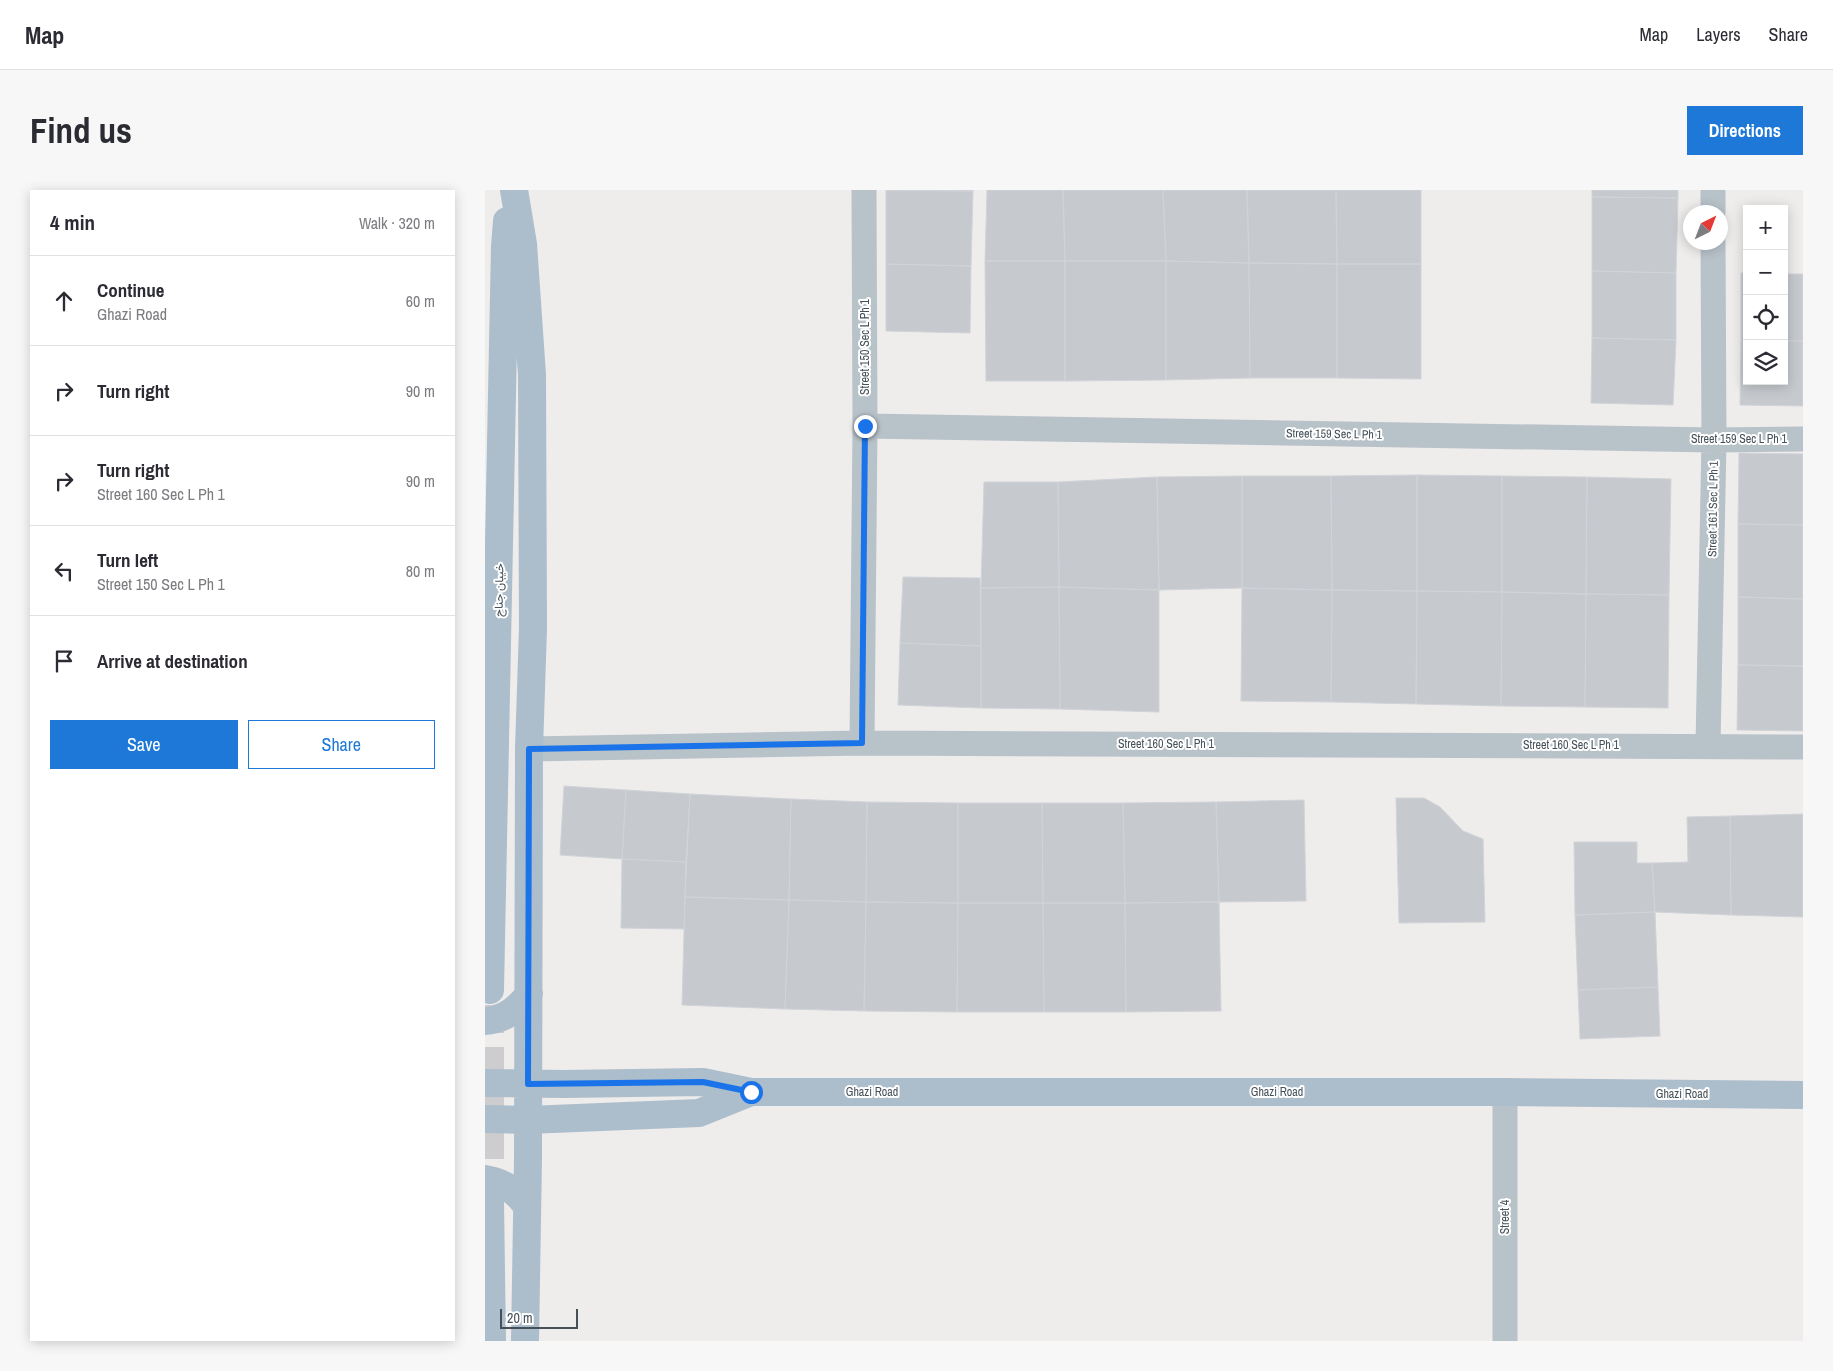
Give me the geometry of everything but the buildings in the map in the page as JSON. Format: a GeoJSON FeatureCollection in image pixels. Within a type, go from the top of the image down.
{"type":"FeatureCollection","features":[{"type":"Feature","properties":{"kind":"main road","name":"خیبان جناح"},"geometry":{"type":"LineString","coordinates":[[490,990],[505,256],[510,190]]}},
{"type":"Feature","properties":{"kind":"main road"},"geometry":{"type":"LineString","coordinates":[[514,190],[523,244],[532,375],[533,628],[529,749],[529,994],[525,1341]]}},
{"type":"Feature","properties":{"kind":"main road"},"geometry":{"type":"LineString","coordinates":[[485,1021],[507,1015],[516,1009],[529,994]]}},
{"type":"Feature","properties":{"kind":"main road","name":"Ghazi Road"},"geometry":{"type":"LineString","coordinates":[[485,1083],[703,1082],[751,1092],[1505,1092],[1803,1095]]}},
{"type":"Feature","properties":{"kind":"main road","name":"Ghazi Road"},"geometry":{"type":"LineString","coordinates":[[485,1119],[528,1120],[699,1114],[751,1092]]}},
{"type":"Feature","properties":{"kind":"main road"},"geometry":{"type":"LineString","coordinates":[[492,1341],[487,1190],[495,1181],[508,1186],[519,1195],[527,1206]]}},
{"type":"Feature","properties":{"kind":"street","name":"Street 150 Sec L Ph 1"},"geometry":{"type":"LineString","coordinates":[[862,743],[865,426],[864,190]]}},
{"type":"Feature","properties":{"kind":"street"},"geometry":{"type":"LineString","coordinates":[[1713,190],[1713,205]]}},
{"type":"Feature","properties":{"kind":"street","name":"Street 161 Sec L Ph 1"},"geometry":{"type":"LineString","coordinates":[[1709,745],[1714,440],[1713,250]]}},
{"type":"Feature","properties":{"kind":"street","name":"Street 159 Sec L Ph 1"},"geometry":{"type":"LineString","coordinates":[[865,426],[1714,440],[1803,439]]}},
{"type":"Feature","properties":{"kind":"street","name":"Street 160 Sec L Ph 1"},"geometry":{"type":"LineString","coordinates":[[529,749],[862,743],[1709,745],[1803,747]]}},
{"type":"Feature","properties":{"kind":"street","name":"Street 4"},"geometry":{"type":"LineString","coordinates":[[1505,1092],[1505,1341]]}},
{"type":"Feature","properties":{"kind":"tunnel"},"geometry":{"type":"LineString","coordinates":[[490,990],[490,1201]]}},
{"type":"Feature","properties":{"kind":"route"},"geometry":{"type":"LineString","coordinates":[[751,1092],[703,1082],[528,1084],[529,749],[862,743],[865,426]]}}]}
